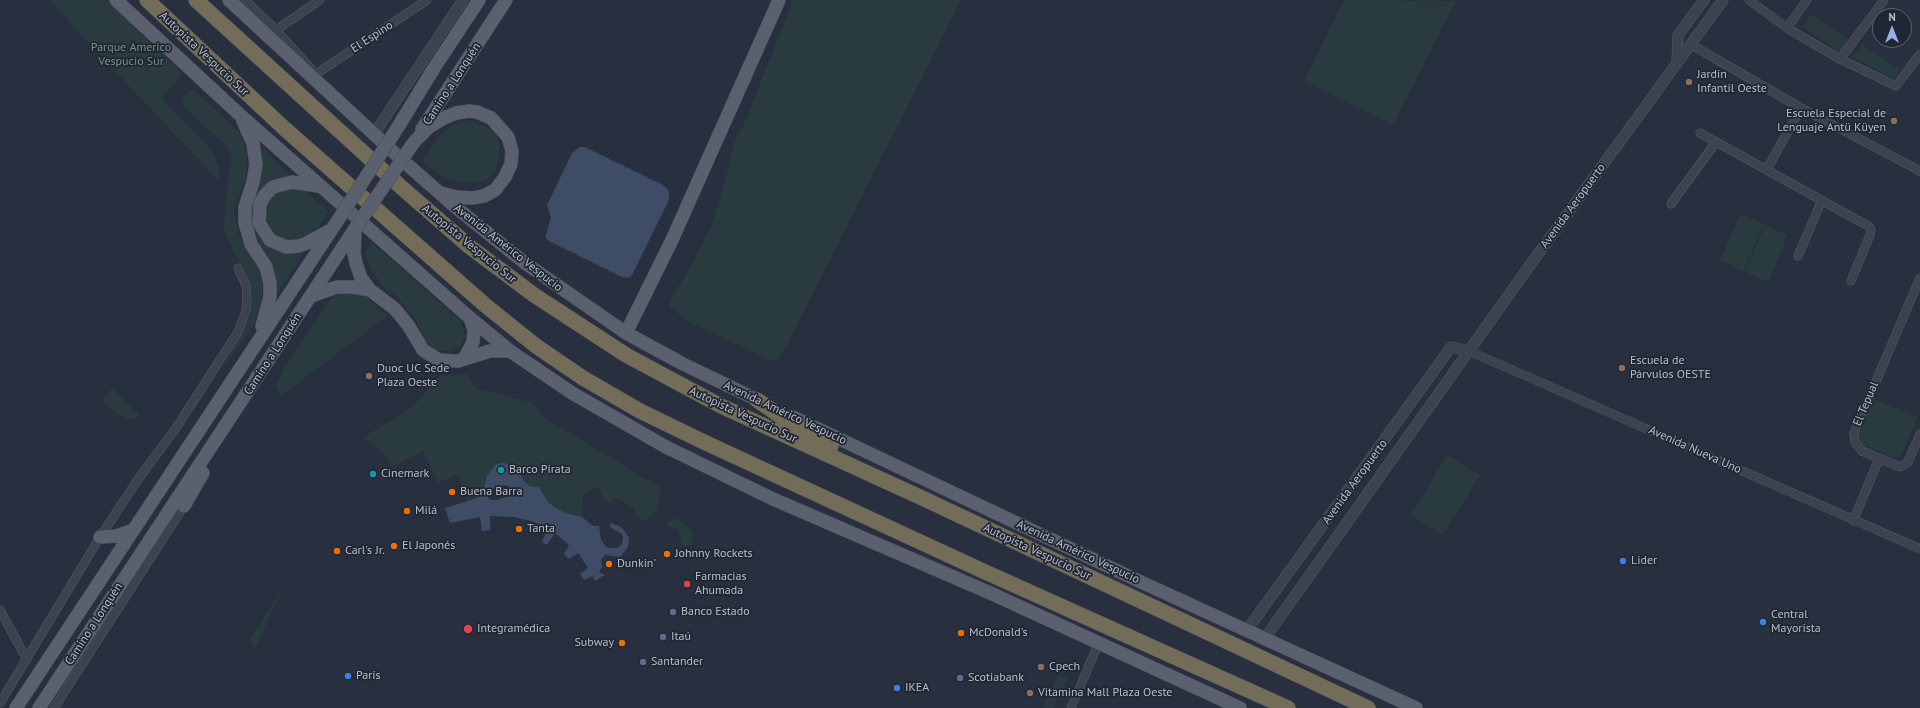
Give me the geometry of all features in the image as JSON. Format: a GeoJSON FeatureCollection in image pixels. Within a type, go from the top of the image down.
{"type":"FeatureCollection","features":[{"type":"Feature","properties":{"kind":"highway","name":"Autopista Vespucio Sur"},"geometry":{"type":"LineString","coordinates":[[147,0],[285,129],[485,305],[536,346],[584,378],[640,411],[706,444],[976,568],[1288,708]]}},
{"type":"Feature","properties":{"kind":"highway","name":"Autopista Vespucio Sur"},"geometry":{"type":"LineString","coordinates":[[196,0],[440,222],[502,271],[567,318],[626,355],[695,393],[1368,708]]}},
{"type":"Feature","properties":{"kind":"highway"},"geometry":{"type":"LineString","coordinates":[[210,0],[236,38]]}},
{"type":"Feature","properties":{"kind":"highway"},"geometry":{"type":"LineString","coordinates":[[757,400],[789,422],[876,470],[920,497]]}},
{"type":"Feature","properties":{"kind":"highway"},"geometry":{"type":"LineString","coordinates":[[1208,671],[1268,708]]}},
{"type":"Feature","properties":{"kind":"main road"},"geometry":{"type":"LineString","coordinates":[[116,0],[239,114],[470,318],[510,351],[548,378],[590,404],[696,462],[773,499],[968,583],[1240,708]]}},
{"type":"Feature","properties":{"kind":"main road","name":"Avenida Américo Vespucio"},"geometry":{"type":"LineString","coordinates":[[229,0],[335,99],[438,191],[525,263],[626,333],[683,364],[757,400],[1416,708]]}},
{"type":"Feature","properties":{"kind":"main road","name":"Camino a Lonquén"},"geometry":{"type":"LineString","coordinates":[[16,708],[131,531],[337,222],[434,68],[480,0]]}},
{"type":"Feature","properties":{"kind":"main road","name":"Camino a Lonquén"},"geometry":{"type":"LineString","coordinates":[[39,708],[506,0]]}},
{"type":"Feature","properties":{"kind":"main road"},"geometry":{"type":"LineString","coordinates":[[626,333],[672,240],[779,0]]}},
{"type":"Feature","properties":{"kind":"main road"},"geometry":{"type":"LineString","coordinates":[[316,74],[335,99]]}},
{"type":"Feature","properties":{"kind":"main road"},"geometry":{"type":"LineString","coordinates":[[414,141],[429,127],[444,118],[456,113],[469,111],[484,114],[491,118],[503,129],[509,141],[512,151],[511,164],[505,177],[495,190],[484,196],[472,198],[456,197],[438,191]]}},
{"type":"Feature","properties":{"kind":"main road"},"geometry":{"type":"LineString","coordinates":[[239,114],[250,137],[256,157],[255,172],[245,208],[245,223],[251,244],[266,267],[270,283],[269,304],[256,343]]}},
{"type":"Feature","properties":{"kind":"main road"},"geometry":{"type":"LineString","coordinates":[[322,188],[300,182],[286,182],[274,187],[265,195],[260,204],[258,210],[259,223],[270,240],[286,247],[299,246],[307,243],[337,222]]}},
{"type":"Feature","properties":{"kind":"main road"},"geometry":{"type":"LineString","coordinates":[[356,228],[354,254],[361,278],[370,290],[390,304],[402,316],[419,345],[428,354],[445,361],[464,359],[490,350],[510,351]]}},
{"type":"Feature","properties":{"kind":"main road"},"geometry":{"type":"LineString","coordinates":[[311,296],[337,287],[353,287],[370,290]]}},
{"type":"Feature","properties":{"kind":"main road"},"geometry":{"type":"LineString","coordinates":[[464,359],[471,349],[474,336],[470,318]]}},
{"type":"Feature","properties":{"kind":"main road"},"geometry":{"type":"LineString","coordinates":[[184,506],[203,474],[225,426]]}},
{"type":"Feature","properties":{"kind":"main road"},"geometry":{"type":"LineString","coordinates":[[100,537],[116,536],[131,531]]}},
{"type":"Feature","properties":{"kind":"street"},"geometry":{"type":"LineString","coordinates":[[245,0],[276,30],[316,74]]}},
{"type":"Feature","properties":{"kind":"street"},"geometry":{"type":"LineString","coordinates":[[276,30],[320,0]]}},
{"type":"Feature","properties":{"kind":"street","name":"El Espino"},"geometry":{"type":"LineString","coordinates":[[316,74],[427,0]]}},
{"type":"Feature","properties":{"kind":"street"},"geometry":{"type":"LineString","coordinates":[[374,134],[463,0]]}},
{"type":"Feature","properties":{"kind":"street"},"geometry":{"type":"LineString","coordinates":[[1677,62],[1678,35],[1704,0]]}},
{"type":"Feature","properties":{"kind":"street","name":"Avenida Aeropuerto"},"geometry":{"type":"LineString","coordinates":[[1265,638],[1469,351],[1723,0]]}},
{"type":"Feature","properties":{"kind":"street"},"geometry":{"type":"LineString","coordinates":[[1749,0],[1787,28],[1840,59],[1896,86],[1920,54]]}},
{"type":"Feature","properties":{"kind":"street"},"geometry":{"type":"LineString","coordinates":[[1787,28],[1807,0]]}},
{"type":"Feature","properties":{"kind":"street"},"geometry":{"type":"LineString","coordinates":[[1840,59],[1884,0]]}},
{"type":"Feature","properties":{"kind":"street"},"geometry":{"type":"LineString","coordinates":[[1678,35],[1690,44],[1801,108],[1920,171]]}},
{"type":"Feature","properties":{"kind":"street"},"geometry":{"type":"LineString","coordinates":[[1767,169],[1801,108]]}},
{"type":"Feature","properties":{"kind":"street"},"geometry":{"type":"LineString","coordinates":[[1700,133],[1864,222],[1871,229],[1851,281]]}},
{"type":"Feature","properties":{"kind":"street"},"geometry":{"type":"LineString","coordinates":[[1671,204],[1716,142]]}},
{"type":"Feature","properties":{"kind":"street"},"geometry":{"type":"LineString","coordinates":[[1798,256],[1822,200]]}},
{"type":"Feature","properties":{"kind":"street"},"geometry":{"type":"LineString","coordinates":[[0,702],[27,660],[100,537],[158,450],[176,428],[238,332],[246,311],[247,297],[246,285],[238,268]]}},
{"type":"Feature","properties":{"kind":"street","name":"El Tepual"},"geometry":{"type":"LineString","coordinates":[[1920,278],[1854,430],[1854,438],[1858,447],[1862,451],[1897,466],[1906,464],[1920,434]]}},
{"type":"Feature","properties":{"kind":"street","name":"Avenida Aeropuerto"},"geometry":{"type":"LineString","coordinates":[[1247,630],[1451,348],[1469,351]]}},
{"type":"Feature","properties":{"kind":"street","name":"Avenida Nueva Uno"},"geometry":{"type":"LineString","coordinates":[[1469,351],[1920,549]]}},
{"type":"Feature","properties":{"kind":"street"},"geometry":{"type":"LineString","coordinates":[[1854,521],[1879,459]]}},
{"type":"Feature","properties":{"kind":"street","name":"Camino a Lonquén"},"geometry":{"type":"LineString","coordinates":[[54,708],[184,506]]}},
{"type":"Feature","properties":{"kind":"street"},"geometry":{"type":"LineString","coordinates":[[1304,553],[1319,562]]}},
{"type":"Feature","properties":{"kind":"street"},"geometry":{"type":"LineString","coordinates":[[0,610],[27,660]]}},
{"type":"Feature","properties":{"kind":"street"},"geometry":{"type":"LineString","coordinates":[[1071,708],[1099,642]]}},
{"type":"Feature","properties":{"kind":"green space","name":"Parque Americo Vespucio Sur"},"geometry":{"type":"Polygon","coordinates":[[[50,0],[108,0],[182,74],[162,99],[213,151],[219,167],[219,181],[93,48],[50,0]]]}},
{"type":"Feature","properties":{"kind":"green space"},"geometry":{"type":"Polygon","coordinates":[[[793,0],[961,0],[786,347],[778,360],[772,361],[687,321],[669,306],[672,296],[686,275],[711,226],[724,185],[734,142],[746,120],[793,0]]]}},
{"type":"Feature","properties":{"kind":"green space"},"geometry":{"type":"Polygon","coordinates":[[[1344,0],[1456,1],[1393,125],[1304,81],[1344,0]]]}},
{"type":"Feature","properties":{"kind":"green space"},"geometry":{"type":"Polygon","coordinates":[[[1811,14],[1850,40],[1842,53],[1803,27],[1811,14]]]}},
{"type":"Feature","properties":{"kind":"green space"},"geometry":{"type":"Polygon","coordinates":[[[1862,44],[1900,70],[1894,79],[1853,57],[1862,44]]]}},
{"type":"Feature","properties":{"kind":"green space"},"geometry":{"type":"Polygon","coordinates":[[[193,89],[242,135],[247,155],[246,177],[234,211],[239,236],[256,264],[262,281],[262,298],[255,323],[219,374],[251,315],[252,292],[247,273],[234,252],[224,231],[225,206],[231,159],[228,148],[182,105],[184,96],[193,89]]]}},
{"type":"Feature","properties":{"kind":"green space"},"geometry":{"type":"Polygon","coordinates":[[[473,120],[495,132],[500,144],[499,159],[495,172],[485,181],[463,183],[442,177],[421,161],[440,135],[456,124],[473,120]]]}},
{"type":"Feature","properties":{"kind":"green space"},"geometry":{"type":"Polygon","coordinates":[[[263,149],[289,174],[288,177],[262,191],[265,243],[273,250],[286,253],[305,251],[275,297],[253,238],[249,206],[260,150],[263,149]]]}},
{"type":"Feature","properties":{"kind":"green space"},"geometry":{"type":"Polygon","coordinates":[[[284,189],[302,189],[329,211],[320,225],[301,240],[292,242],[282,240],[274,235],[264,223],[265,205],[273,194],[284,189]]]}},
{"type":"Feature","properties":{"kind":"green space"},"geometry":{"type":"Polygon","coordinates":[[[1740,214],[1764,224],[1744,271],[1720,261],[1740,214]]]}},
{"type":"Feature","properties":{"kind":"green space"},"geometry":{"type":"Polygon","coordinates":[[[1765,225],[1788,235],[1768,282],[1745,272],[1765,225]]]}},
{"type":"Feature","properties":{"kind":"green space"},"geometry":{"type":"Polygon","coordinates":[[[371,242],[461,321],[465,337],[461,346],[450,351],[435,350],[425,340],[415,319],[397,297],[383,286],[371,270],[365,256],[371,242]]]}},
{"type":"Feature","properties":{"kind":"green space"},"geometry":{"type":"Polygon","coordinates":[[[341,294],[364,294],[387,316],[281,396],[276,385],[283,371],[331,298],[341,294]]]}},
{"type":"Feature","properties":{"kind":"green space"},"geometry":{"type":"Polygon","coordinates":[[[467,374],[475,388],[533,403],[545,418],[661,488],[657,510],[645,521],[637,517],[633,508],[620,499],[614,499],[609,503],[603,498],[598,487],[583,494],[582,517],[566,513],[548,502],[539,487],[532,487],[524,482],[518,468],[512,464],[495,465],[487,476],[483,492],[477,498],[466,501],[458,474],[438,483],[423,451],[393,466],[376,445],[362,438],[414,406],[435,379],[444,376],[467,374]]]}},
{"type":"Feature","properties":{"kind":"green space"},"geometry":{"type":"Polygon","coordinates":[[[113,388],[139,415],[133,420],[125,418],[111,410],[102,398],[113,388]]]}},
{"type":"Feature","properties":{"kind":"green space"},"geometry":{"type":"Polygon","coordinates":[[[1874,399],[1918,417],[1901,456],[1895,458],[1862,444],[1858,435],[1874,399]]]}},
{"type":"Feature","properties":{"kind":"green space"},"geometry":{"type":"Polygon","coordinates":[[[1447,455],[1480,475],[1443,535],[1411,515],[1447,455]]]}},
{"type":"Feature","properties":{"kind":"green space"},"geometry":{"type":"Polygon","coordinates":[[[678,517],[693,533],[691,545],[682,545],[677,529],[669,527],[667,523],[678,517]]]}},
{"type":"Feature","properties":{"kind":"green space"},"geometry":{"type":"Polygon","coordinates":[[[282,589],[256,648],[250,642],[252,635],[282,589]]]}},
{"type":"Feature","properties":{"kind":"green space"},"geometry":{"type":"Polygon","coordinates":[[[1058,674],[1067,678],[1053,708],[1043,708],[1058,674]]]}},
{"type":"Feature","properties":{"kind":"water"},"geometry":{"type":"Polygon","coordinates":[[[580,147],[585,147],[663,185],[669,191],[669,200],[632,275],[629,278],[622,277],[549,241],[545,237],[551,218],[547,205],[572,153],[580,147]]]}},
{"type":"Feature","properties":{"kind":"water"},"geometry":{"type":"Polygon","coordinates":[[[502,463],[512,464],[518,468],[524,482],[532,487],[539,487],[548,502],[566,513],[582,517],[593,526],[599,526],[601,540],[607,548],[618,548],[622,544],[622,534],[611,528],[610,523],[619,526],[624,530],[629,538],[628,547],[620,557],[606,555],[601,559],[602,567],[599,572],[605,575],[595,581],[592,576],[584,580],[580,574],[588,568],[578,553],[569,559],[564,554],[569,545],[555,533],[547,545],[542,542],[548,528],[531,521],[514,517],[490,516],[490,530],[482,531],[480,517],[450,523],[445,508],[477,498],[483,492],[487,476],[495,465],[502,463]],[[505,485],[489,490],[487,495],[490,500],[498,500],[506,497],[509,490],[508,486],[505,485]]]}},
{"type":"Feature","properties":{"kind":"place","name":"Jardin Infantil Oeste"},"geometry":{"type":"Point","coordinates":[1689,82]}},
{"type":"Feature","properties":{"kind":"place","name":"Escuela Especial de Lenguaje Antü Küyen"},"geometry":{"type":"Point","coordinates":[1894,121]}},
{"type":"Feature","properties":{"kind":"place","name":"Escuela de Párvulos OESTE"},"geometry":{"type":"Point","coordinates":[1622,368]}},
{"type":"Feature","properties":{"kind":"place","name":"Duoc UC Sede Plaza Oeste"},"geometry":{"type":"Point","coordinates":[369,376]}},
{"type":"Feature","properties":{"kind":"place","name":"Barco Pirata"},"geometry":{"type":"Point","coordinates":[501,470]}},
{"type":"Feature","properties":{"kind":"place","name":"Cinemark"},"geometry":{"type":"Point","coordinates":[373,474]}},
{"type":"Feature","properties":{"kind":"place","name":"Buena Barra"},"geometry":{"type":"Point","coordinates":[452,492]}},
{"type":"Feature","properties":{"kind":"place","name":"Milá"},"geometry":{"type":"Point","coordinates":[407,511]}},
{"type":"Feature","properties":{"kind":"place","name":"Tanta"},"geometry":{"type":"Point","coordinates":[519,529]}},
{"type":"Feature","properties":{"kind":"place","name":"El Japonés"},"geometry":{"type":"Point","coordinates":[394,546]}},
{"type":"Feature","properties":{"kind":"place","name":"Carl's Jr."},"geometry":{"type":"Point","coordinates":[337,551]}},
{"type":"Feature","properties":{"kind":"place","name":"Johnny Rockets"},"geometry":{"type":"Point","coordinates":[667,554]}},
{"type":"Feature","properties":{"kind":"place","name":"Lider"},"geometry":{"type":"Point","coordinates":[1623,561]}},
{"type":"Feature","properties":{"kind":"place","name":"Dunkin'"},"geometry":{"type":"Point","coordinates":[609,564]}},
{"type":"Feature","properties":{"kind":"place","name":"Farmacias Ahumada"},"geometry":{"type":"Point","coordinates":[687,584]}},
{"type":"Feature","properties":{"kind":"place","name":"Banco Estado"},"geometry":{"type":"Point","coordinates":[673,612]}},
{"type":"Feature","properties":{"kind":"place","name":"Central Mayorista"},"geometry":{"type":"Point","coordinates":[1763,622]}},
{"type":"Feature","properties":{"kind":"place","name":"Integramédica"},"geometry":{"type":"Point","coordinates":[468,629]}},
{"type":"Feature","properties":{"kind":"place","name":"McDonald's"},"geometry":{"type":"Point","coordinates":[961,633]}},
{"type":"Feature","properties":{"kind":"place","name":"Itaú"},"geometry":{"type":"Point","coordinates":[663,637]}},
{"type":"Feature","properties":{"kind":"place","name":"Subway"},"geometry":{"type":"Point","coordinates":[622,643]}},
{"type":"Feature","properties":{"kind":"place","name":"Santander"},"geometry":{"type":"Point","coordinates":[643,662]}},
{"type":"Feature","properties":{"kind":"place","name":"Cpech"},"geometry":{"type":"Point","coordinates":[1041,667]}},
{"type":"Feature","properties":{"kind":"place","name":"París"},"geometry":{"type":"Point","coordinates":[348,676]}},
{"type":"Feature","properties":{"kind":"place","name":"Scotiabank"},"geometry":{"type":"Point","coordinates":[960,678]}},
{"type":"Feature","properties":{"kind":"place","name":"IKEA"},"geometry":{"type":"Point","coordinates":[897,688]}},
{"type":"Feature","properties":{"kind":"place","name":"Vitamina Mall Plaza Oeste"},"geometry":{"type":"Point","coordinates":[1030,693]}}]}
